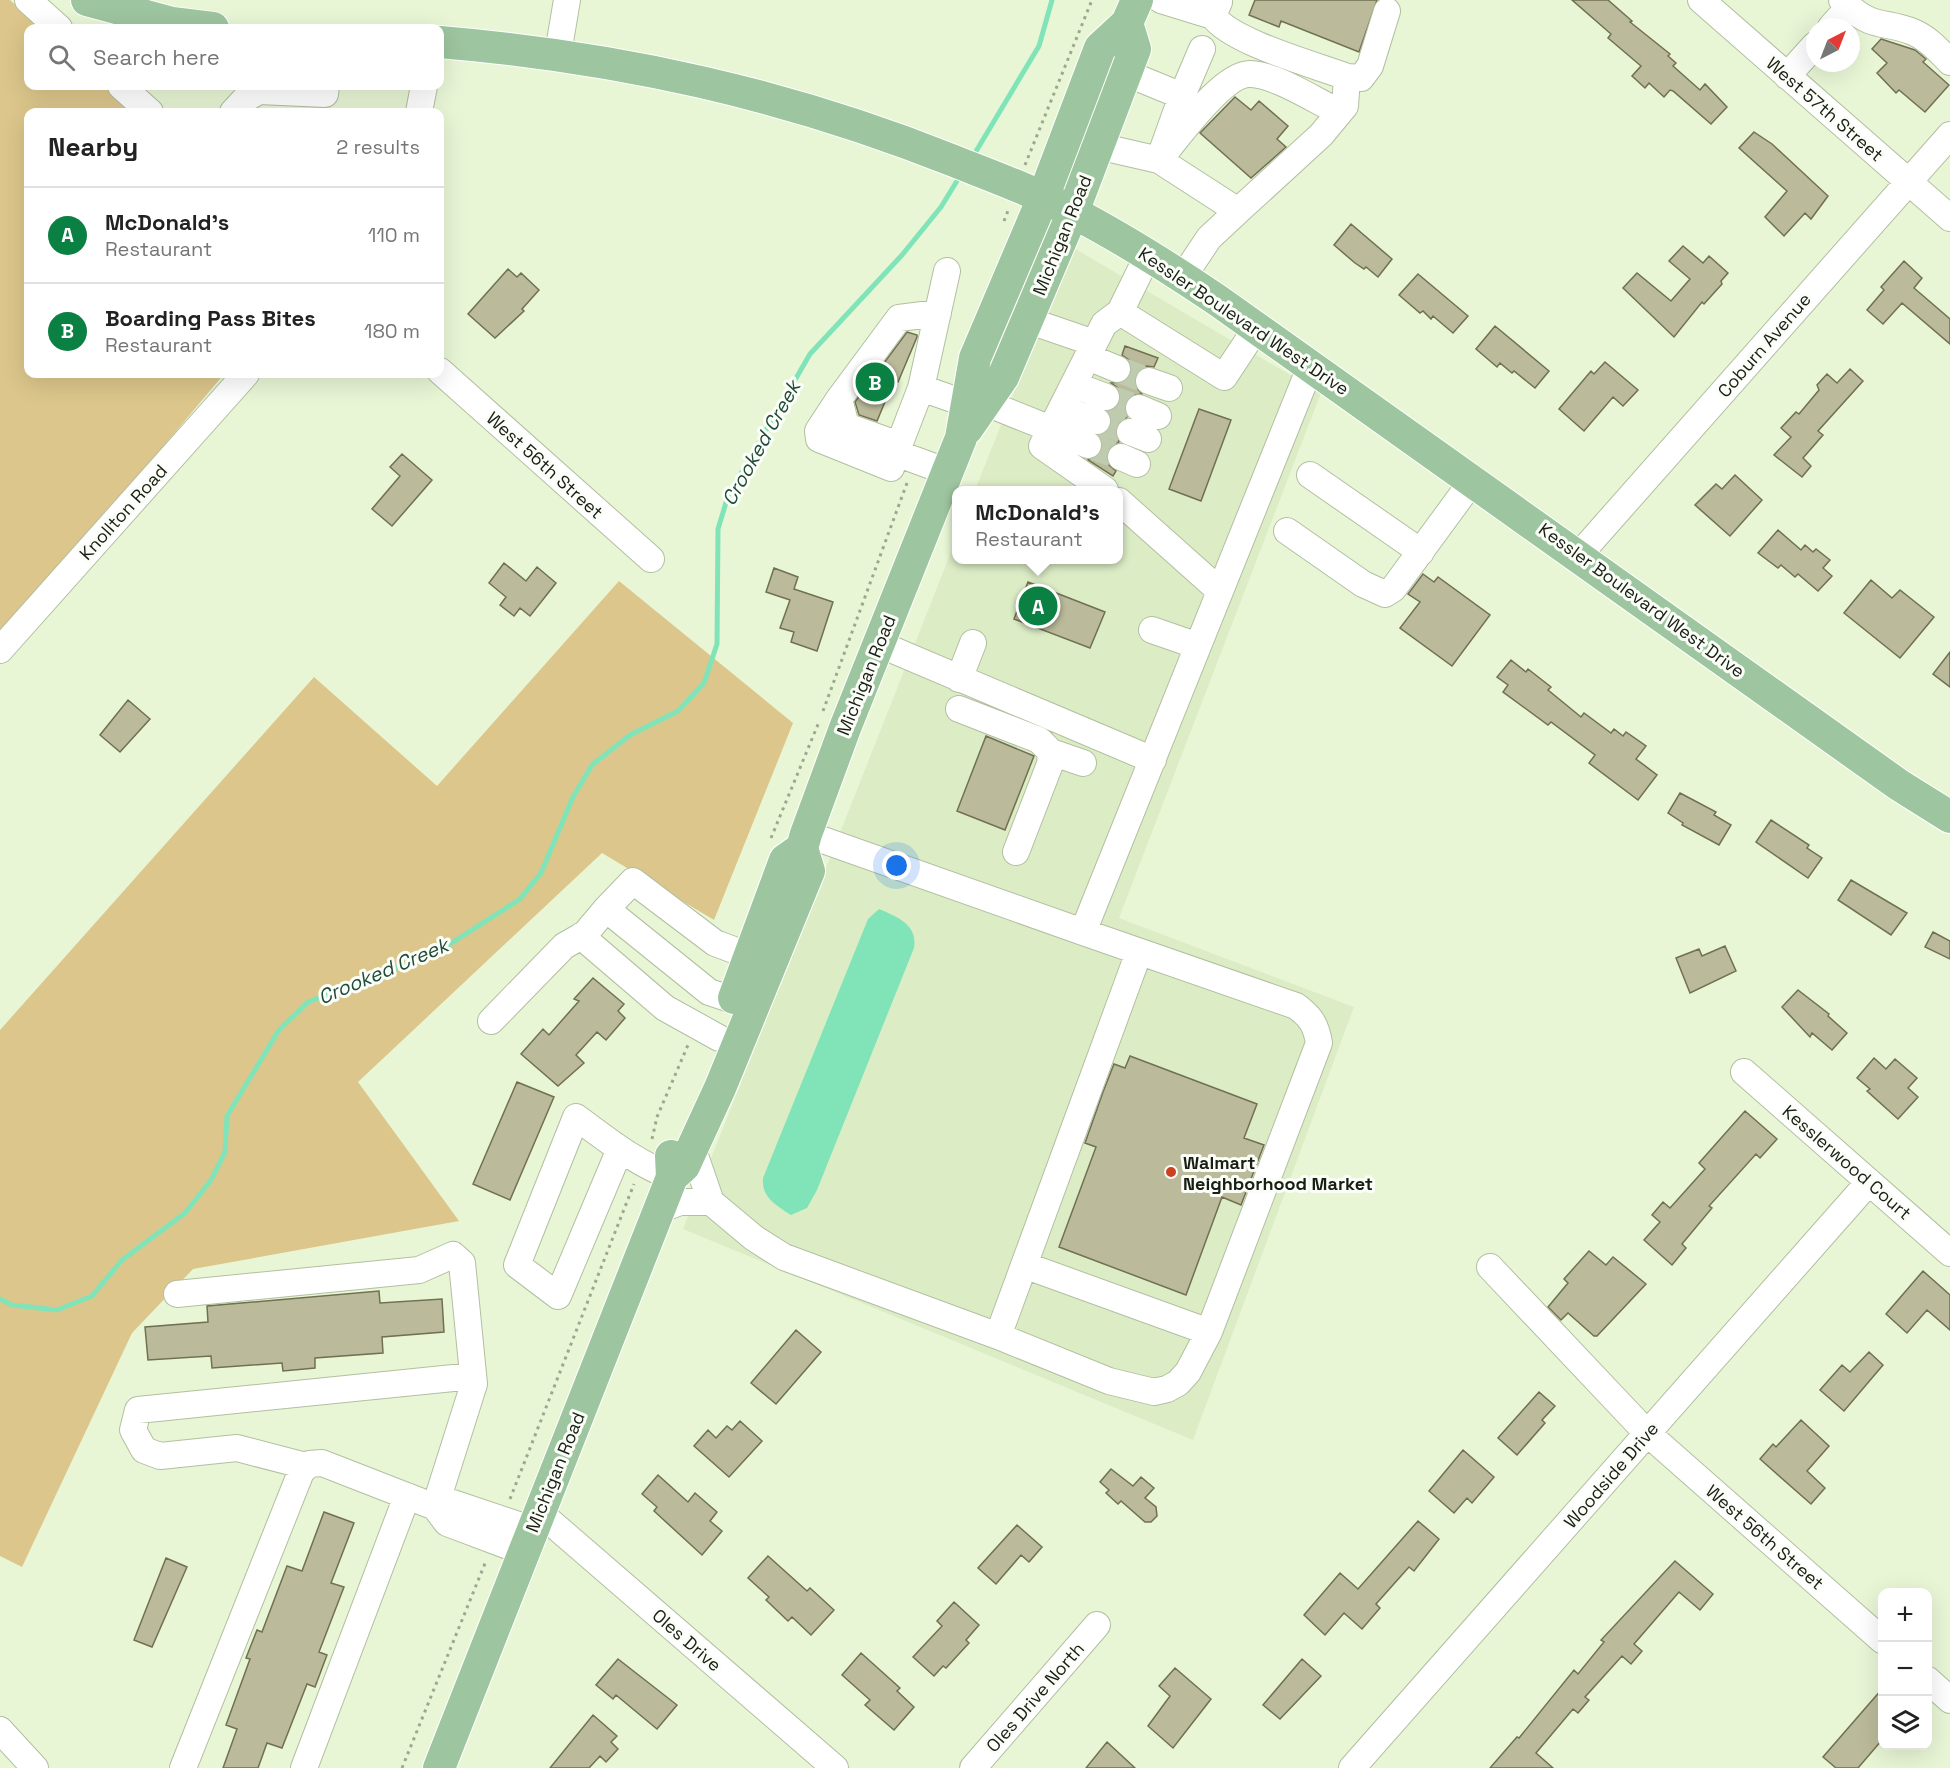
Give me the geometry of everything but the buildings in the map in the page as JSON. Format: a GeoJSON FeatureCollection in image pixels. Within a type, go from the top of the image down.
{"type":"FeatureCollection","features":[{"type":"Feature","properties":{"kind":"main road"},"geometry":{"type":"LineString","coordinates":[[87,0],[180,24]]}},
{"type":"Feature","properties":{"kind":"main road","name":"Michigan Road"},"geometry":{"type":"LineString","coordinates":[[439,1768],[672,1177],[671,1157],[719,1038],[785,860],[804,841],[879,644],[976,403],[1003,377],[1073,212],[1135,49],[1132,12]]}},
{"type":"Feature","properties":{"kind":"main road","name":"Michigan Road"},"geometry":{"type":"LineString","coordinates":[[976,403],[975,358],[1043,198],[1100,48],[1132,12]]}},
{"type":"Feature","properties":{"kind":"main road","name":"Kessler Boulevard West Drive"},"geometry":{"type":"LineString","coordinates":[[444,42],[558,53],[722,85],[820,112],[928,150],[1073,212],[1148,255],[1257,327],[1899,785],[1950,817]]}},
{"type":"Feature","properties":{"kind":"main road","name":"Michigan Road"},"geometry":{"type":"LineString","coordinates":[[672,1177],[684,1166],[720,1088],[809,871],[804,841]]}},
{"type":"Feature","properties":{"kind":"street"},"geometry":{"type":"LineString","coordinates":[[28,0],[55,24]]}},
{"type":"Feature","properties":{"kind":"street"},"geometry":{"type":"LineString","coordinates":[[558,53],[567,0]]}},
{"type":"Feature","properties":{"kind":"street"},"geometry":{"type":"LineString","coordinates":[[1161,0],[1216,8],[1219,25],[1255,43],[1347,77],[1361,78],[1370,66],[1388,11]]}},
{"type":"Feature","properties":{"kind":"street","name":"West 57th Street"},"geometry":{"type":"LineString","coordinates":[[1711,3],[1787,76],[1950,218]]}},
{"type":"Feature","properties":{"kind":"street"},"geometry":{"type":"LineString","coordinates":[[1836,18],[1845,3],[1864,20],[1913,32],[1925,39],[1950,62]]}},
{"type":"Feature","properties":{"kind":"street"},"geometry":{"type":"LineString","coordinates":[[1159,160],[1202,49]]}},
{"type":"Feature","properties":{"kind":"street"},"geometry":{"type":"LineString","coordinates":[[1787,76],[1806,55]]}},
{"type":"Feature","properties":{"kind":"street"},"geometry":{"type":"LineString","coordinates":[[1126,73],[1182,96]]}},
{"type":"Feature","properties":{"kind":"street"},"geometry":{"type":"LineString","coordinates":[[1159,160],[1222,87],[1240,74],[1257,74],[1339,112]]}},
{"type":"Feature","properties":{"kind":"street"},"geometry":{"type":"LineString","coordinates":[[1183,277],[1209,238],[1297,159],[1345,106],[1347,77]]}},
{"type":"Feature","properties":{"kind":"street"},"geometry":{"type":"LineString","coordinates":[[125,90],[145,108]]}},
{"type":"Feature","properties":{"kind":"street"},"geometry":{"type":"LineString","coordinates":[[237,108],[245,99],[259,91],[325,94],[326,90]]}},
{"type":"Feature","properties":{"kind":"street"},"geometry":{"type":"LineString","coordinates":[[420,108],[423,90]]}},
{"type":"Feature","properties":{"kind":"street","name":"Coburn Avenue"},"geometry":{"type":"LineString","coordinates":[[1578,556],[1950,135]]}},
{"type":"Feature","properties":{"kind":"street"},"geometry":{"type":"LineString","coordinates":[[1098,146],[1159,160],[1238,211]]}},
{"type":"Feature","properties":{"kind":"street"},"geometry":{"type":"LineString","coordinates":[[1099,486],[1042,446],[1104,324],[1120,312],[1148,255]]}},
{"type":"Feature","properties":{"kind":"street"},"geometry":{"type":"LineString","coordinates":[[938,313],[899,318],[839,399],[818,431],[819,439],[891,468],[921,388],[938,313],[947,271]]}},
{"type":"Feature","properties":{"kind":"street"},"geometry":{"type":"LineString","coordinates":[[1120,312],[1224,377],[1257,327]]}},
{"type":"Feature","properties":{"kind":"street"},"geometry":{"type":"LineString","coordinates":[[1027,320],[1091,350],[1117,369]]}},
{"type":"Feature","properties":{"kind":"street"},"geometry":{"type":"LineString","coordinates":[[1083,932],[1311,365]]}},
{"type":"Feature","properties":{"kind":"street","name":"West 56th Street"},"geometry":{"type":"LineString","coordinates":[[444,374],[651,559]]}},
{"type":"Feature","properties":{"kind":"street","name":"Knollton Road"},"geometry":{"type":"LineString","coordinates":[[0,650],[242,378]]}},
{"type":"Feature","properties":{"kind":"street"},"geometry":{"type":"LineString","coordinates":[[1074,385],[1106,397]]}},
{"type":"Feature","properties":{"kind":"street"},"geometry":{"type":"LineString","coordinates":[[921,388],[976,403],[1057,419],[1093,433]]}},
{"type":"Feature","properties":{"kind":"street"},"geometry":{"type":"LineString","coordinates":[[898,449],[948,472]]}},
{"type":"Feature","properties":{"kind":"street"},"geometry":{"type":"LineString","coordinates":[[1310,475],[1421,552]]}},
{"type":"Feature","properties":{"kind":"street"},"geometry":{"type":"LineString","coordinates":[[1287,531],[1363,584],[1385,594],[1393,589],[1473,480]]}},
{"type":"Feature","properties":{"kind":"street"},"geometry":{"type":"LineString","coordinates":[[1123,505],[1220,591]]}},
{"type":"Feature","properties":{"kind":"street"},"geometry":{"type":"LineString","coordinates":[[1152,630],[1198,646]]}},
{"type":"Feature","properties":{"kind":"street"},"geometry":{"type":"LineString","coordinates":[[959,679],[973,643]]}},
{"type":"Feature","properties":{"kind":"street"},"geometry":{"type":"LineString","coordinates":[[879,644],[1153,760]]}},
{"type":"Feature","properties":{"kind":"street"},"geometry":{"type":"LineString","coordinates":[[959,710],[1039,740],[1051,752],[1083,763]]}},
{"type":"Feature","properties":{"kind":"street"},"geometry":{"type":"LineString","coordinates":[[1016,852],[1050,764],[1051,752]]}},
{"type":"Feature","properties":{"kind":"street"},"geometry":{"type":"LineString","coordinates":[[692,1147],[711,1202],[754,1238],[784,1257],[998,1336],[1109,1381],[1154,1392],[1167,1389],[1183,1377],[1209,1332],[1319,1043],[1317,1028],[1309,1016],[1296,1006],[1083,932],[804,841]]}},
{"type":"Feature","properties":{"kind":"street"},"geometry":{"type":"LineString","coordinates":[[491,1021],[564,946],[581,936],[633,881],[715,943],[750,956]]}},
{"type":"Feature","properties":{"kind":"street"},"geometry":{"type":"LineString","coordinates":[[606,909],[709,992],[733,1000]]}},
{"type":"Feature","properties":{"kind":"street"},"geometry":{"type":"LineString","coordinates":[[581,936],[665,1008],[719,1038]]}},
{"type":"Feature","properties":{"kind":"street"},"geometry":{"type":"LineString","coordinates":[[998,1336],[1138,952]]}},
{"type":"Feature","properties":{"kind":"street","name":"Kesslerwood Court"},"geometry":{"type":"LineString","coordinates":[[1744,1072],[1950,1252]]}},
{"type":"Feature","properties":{"kind":"street"},"geometry":{"type":"LineString","coordinates":[[620,1149],[558,1296],[517,1265],[576,1117],[620,1149],[642,1165],[672,1177]]}},
{"type":"Feature","properties":{"kind":"street","name":"Woodside Drive"},"geometry":{"type":"LineString","coordinates":[[1352,1768],[1869,1182]]}},
{"type":"Feature","properties":{"kind":"street"},"geometry":{"type":"LineString","coordinates":[[659,1210],[680,1202],[711,1202]]}},
{"type":"Feature","properties":{"kind":"street"},"geometry":{"type":"LineString","coordinates":[[177,1294],[419,1270],[453,1255],[462,1263],[474,1384],[435,1507]]}},
{"type":"Feature","properties":{"kind":"street"},"geometry":{"type":"LineString","coordinates":[[1024,1264],[1209,1332]]}},
{"type":"Feature","properties":{"kind":"street","name":"West 56th Street"},"geometry":{"type":"LineString","coordinates":[[1490,1267],[1647,1433],[1878,1637]]}},
{"type":"Feature","properties":{"kind":"street"},"geometry":{"type":"LineString","coordinates":[[473,1376],[138,1410],[133,1430],[144,1450],[160,1456],[237,1448],[306,1466],[322,1463],[435,1507],[447,1523],[532,1531]]}},
{"type":"Feature","properties":{"kind":"street"},"geometry":{"type":"LineString","coordinates":[[183,1768],[297,1483],[306,1466]]}},
{"type":"Feature","properties":{"kind":"street"},"geometry":{"type":"LineString","coordinates":[[304,1768],[407,1496]]}},
{"type":"Feature","properties":{"kind":"street","name":"Oles Drive"},"geometry":{"type":"LineString","coordinates":[[532,1531],[835,1768]]}},
{"type":"Feature","properties":{"kind":"street","name":"Oles Drive North"},"geometry":{"type":"LineString","coordinates":[[973,1768],[1097,1625]]}},
{"type":"Feature","properties":{"kind":"street"},"geometry":{"type":"LineString","coordinates":[[1932,1684],[1950,1700]]}},
{"type":"Feature","properties":{"kind":"street"},"geometry":{"type":"LineString","coordinates":[[0,1730],[35,1768]]}},
{"type":"Feature","properties":{"kind":"shaded area"},"geometry":{"type":"Polygon","coordinates":[[[0,0],[10,0],[37,24],[24,24],[24,90],[108,90],[129,108],[24,108],[24,378],[221,378],[0,641],[0,0]]]}},
{"type":"Feature","properties":{"kind":"shaded area"},"geometry":{"type":"Polygon","coordinates":[[[1072,247],[1321,393],[1119,918],[1354,1007],[1193,1440],[683,1229],[952,550],[952,564],[1123,564],[1123,486],[977,486],[1072,247]]]}},
{"type":"Feature","properties":{"kind":"shaded area"},"geometry":{"type":"Polygon","coordinates":[[[619,581],[793,723],[714,920],[602,853],[358,1082],[459,1221],[193,1269],[132,1333],[22,1567],[0,1556],[0,1030],[314,677],[437,786],[619,581]]]}},
{"type":"Feature","properties":{"kind":"shaded area"},"geometry":{"type":"Polygon","coordinates":[[[879,909],[899,919],[910,928],[913,933],[914,948],[817,1190],[807,1208],[791,1215],[767,1196],[763,1178],[868,919],[879,909]]]}},
{"type":"Feature","properties":{"kind":"waterway","name":"Crooked Creek"},"geometry":{"type":"LineString","coordinates":[[972,158],[1039,46],[1052,0]]}},
{"type":"Feature","properties":{"kind":"waterway","name":"Crooked Creek"},"geometry":{"type":"LineString","coordinates":[[0,1299],[12,1305],[57,1310],[92,1296],[122,1260],[185,1213],[211,1180],[225,1152],[227,1116],[279,1030],[308,1002],[436,953],[520,899],[541,873],[573,797],[592,765],[630,735],[678,711],[704,683],[717,644],[718,529],[728,496],[810,354],[902,255],[941,207],[960,176]]}},
{"type":"Feature","properties":{"kind":"tunnel"},"geometry":{"type":"LineString","coordinates":[[1117,369],[1149,381]]}},
{"type":"Feature","properties":{"kind":"tunnel"},"geometry":{"type":"LineString","coordinates":[[1106,397],[1139,408]]}},
{"type":"Feature","properties":{"kind":"tunnel"},"geometry":{"type":"LineString","coordinates":[[1097,421],[1130,432]]}},
{"type":"Feature","properties":{"kind":"tunnel"},"geometry":{"type":"LineString","coordinates":[[1088,445],[1121,457]]}},
{"type":"Feature","properties":{"kind":"place","name":"Boarding Pass Bites"},"geometry":{"type":"Point","coordinates":[875,382]}},
{"type":"Feature","properties":{"kind":"place","name":"McDonald's"},"geometry":{"type":"Point","coordinates":[1038,606]}},
{"type":"Feature","properties":{"kind":"place","name":"Walmart Neighborhood Market"},"geometry":{"type":"Point","coordinates":[1171,1172]}}]}
